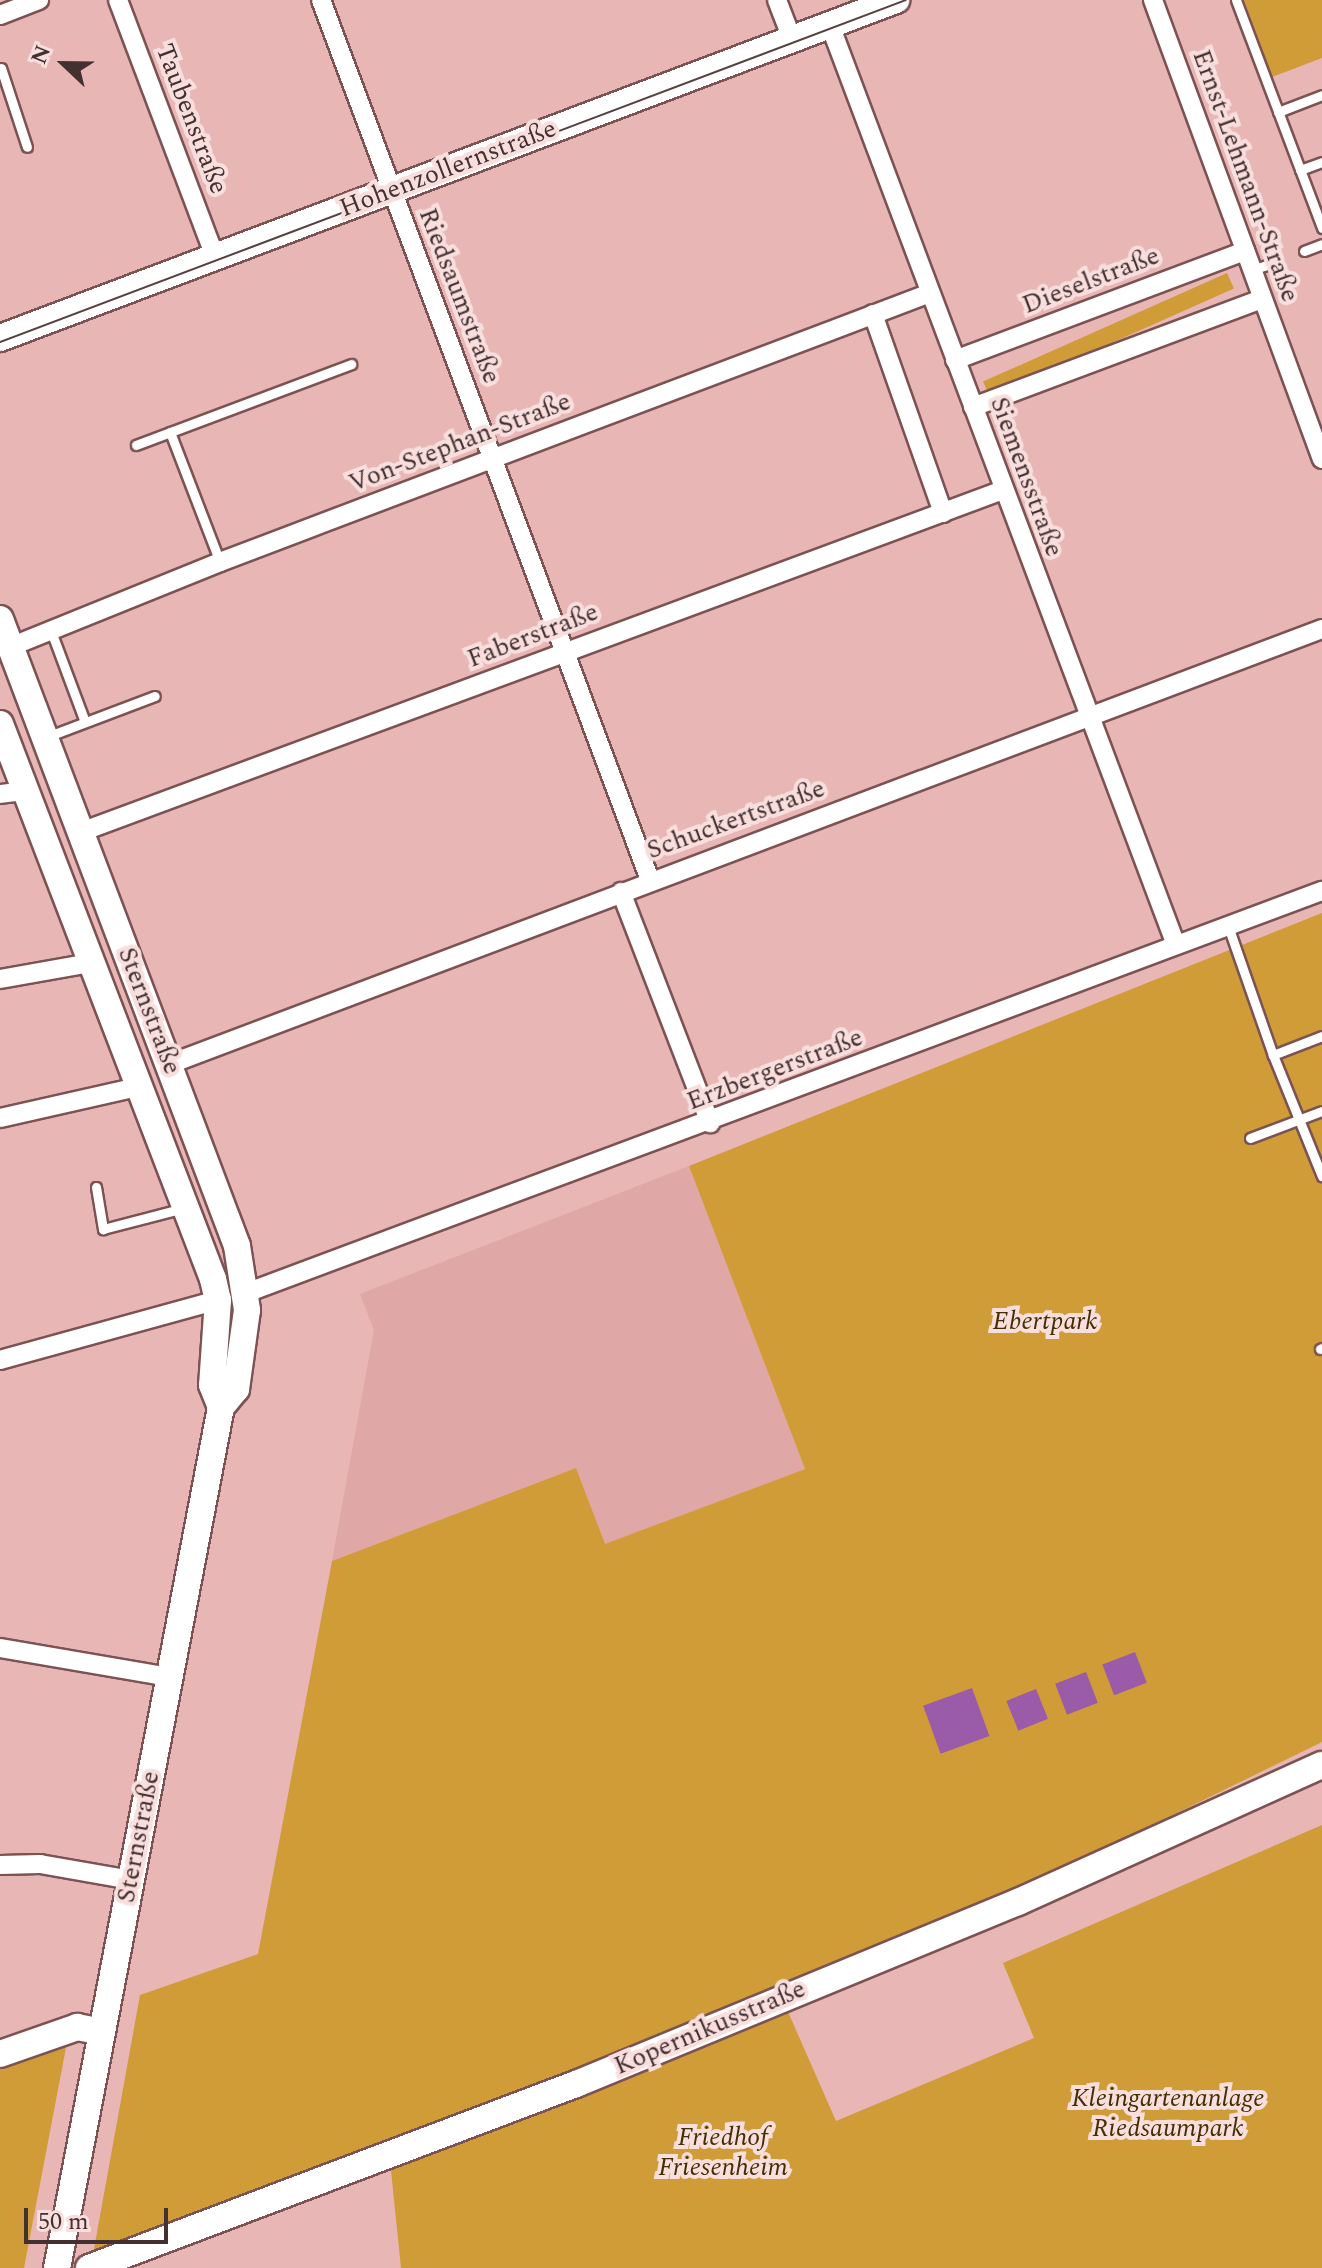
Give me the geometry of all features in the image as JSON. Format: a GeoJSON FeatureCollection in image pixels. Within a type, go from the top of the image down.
{"type":"FeatureCollection","features":[{"type":"Feature","properties":{"kind":"main road","name":"Hohenzollernstraße"},"geometry":{"type":"LineString","coordinates":[[0,338],[896,0]]}},
{"type":"Feature","properties":{"kind":"main road","name":"Sternstraße"},"geometry":{"type":"LineString","coordinates":[[0,619],[5,649],[45,737],[237,1246],[246,1293],[246,1328],[236,1389],[221,1407],[57,2268]]}},
{"type":"Feature","properties":{"kind":"main road","name":"Sternstraße"},"geometry":{"type":"LineString","coordinates":[[0,724],[13,792],[46,846],[218,1300],[212,1385],[221,1407]]}},
{"type":"Feature","properties":{"kind":"main road"},"geometry":{"type":"LineString","coordinates":[[46,846],[81,832]]}},
{"type":"Feature","properties":{"kind":"main road"},"geometry":{"type":"LineString","coordinates":[[138,1087],[170,1064]]}},
{"type":"Feature","properties":{"kind":"main road"},"geometry":{"type":"LineString","coordinates":[[218,1300],[246,1293]]}},
{"type":"Feature","properties":{"kind":"main road","name":"Kopernikusstraße"},"geometry":{"type":"LineString","coordinates":[[89,2268],[127,2261],[576,2084],[1018,1902],[1322,1765]]}},
{"type":"Feature","properties":{"kind":"main road"},"geometry":{"type":"LineString","coordinates":[[0,2054],[77,2027],[102,2032]]}},
{"type":"Feature","properties":{"kind":"street"},"geometry":{"type":"LineString","coordinates":[[0,15],[39,0]]}},
{"type":"Feature","properties":{"kind":"street","name":"Taubenstraße"},"geometry":{"type":"LineString","coordinates":[[118,0],[215,257]]}},
{"type":"Feature","properties":{"kind":"street","name":"Riedsaumstraße"},"geometry":{"type":"LineString","coordinates":[[321,0],[650,880]]}},
{"type":"Feature","properties":{"kind":"street"},"geometry":{"type":"LineString","coordinates":[[777,0],[792,39]]}},
{"type":"Feature","properties":{"kind":"street","name":"Ernst-Lehmann-Straße"},"geometry":{"type":"LineString","coordinates":[[1153,0],[1322,459]]}},
{"type":"Feature","properties":{"kind":"street","name":"Siemensstraße"},"geometry":{"type":"LineString","coordinates":[[830,25],[1176,945]]}},
{"type":"Feature","properties":{"kind":"street","name":"Dieselstraße"},"geometry":{"type":"LineString","coordinates":[[955,360],[1245,251]]}},
{"type":"Feature","properties":{"kind":"street","name":"Von-Stephan-Straße"},"geometry":{"type":"LineString","coordinates":[[5,649],[50,628],[220,562],[930,293]]}},
{"type":"Feature","properties":{"kind":"street"},"geometry":{"type":"LineString","coordinates":[[973,407],[1262,299]]}},
{"type":"Feature","properties":{"kind":"street"},"geometry":{"type":"LineString","coordinates":[[873,314],[943,513]]}},
{"type":"Feature","properties":{"kind":"street","name":"Faberstraße"},"geometry":{"type":"LineString","coordinates":[[81,832],[1003,490]]}},
{"type":"Feature","properties":{"kind":"street","name":"Schuckertstraße"},"geometry":{"type":"LineString","coordinates":[[170,1064],[650,880],[1322,629]]}},
{"type":"Feature","properties":{"kind":"street","name":"Erzbergerstraße"},"geometry":{"type":"LineString","coordinates":[[246,1293],[710,1123],[1322,891]]}},
{"type":"Feature","properties":{"kind":"street"},"geometry":{"type":"LineString","coordinates":[[621,892],[710,1123]]}},
{"type":"Feature","properties":{"kind":"street"},"geometry":{"type":"LineString","coordinates":[[0,979],[91,963]]}},
{"type":"Feature","properties":{"kind":"street"},"geometry":{"type":"LineString","coordinates":[[0,1118],[138,1087]]}},
{"type":"Feature","properties":{"kind":"street"},"geometry":{"type":"LineString","coordinates":[[0,1360],[218,1300]]}},
{"type":"Feature","properties":{"kind":"street"},"geometry":{"type":"LineString","coordinates":[[0,1648],[169,1677]]}},
{"type":"Feature","properties":{"kind":"street"},"geometry":{"type":"LineString","coordinates":[[0,1865],[40,1864],[131,1880]]}},
{"type":"Feature","properties":{"kind":"lane"},"geometry":{"type":"LineString","coordinates":[[1236,0],[1322,228]]}},
{"type":"Feature","properties":{"kind":"lane"},"geometry":{"type":"LineString","coordinates":[[1,68],[27,147]]}},
{"type":"Feature","properties":{"kind":"lane"},"geometry":{"type":"LineString","coordinates":[[1278,112],[1322,95]]}},
{"type":"Feature","properties":{"kind":"lane"},"geometry":{"type":"LineString","coordinates":[[1300,170],[1322,162]]}},
{"type":"Feature","properties":{"kind":"lane"},"geometry":{"type":"LineString","coordinates":[[1304,251],[1322,244]]}},
{"type":"Feature","properties":{"kind":"lane"},"geometry":{"type":"LineString","coordinates":[[1252,270],[1275,262]]}},
{"type":"Feature","properties":{"kind":"lane"},"geometry":{"type":"LineString","coordinates":[[136,445],[351,364]]}},
{"type":"Feature","properties":{"kind":"lane"},"geometry":{"type":"LineString","coordinates":[[170,432],[220,562]]}},
{"type":"Feature","properties":{"kind":"lane"},"geometry":{"type":"LineString","coordinates":[[50,628],[85,722]]}},
{"type":"Feature","properties":{"kind":"lane"},"geometry":{"type":"LineString","coordinates":[[45,737],[155,696]]}},
{"type":"Feature","properties":{"kind":"lane"},"geometry":{"type":"LineString","coordinates":[[1228,926],[1273,1055],[1322,1176]]}},
{"type":"Feature","properties":{"kind":"lane"},"geometry":{"type":"LineString","coordinates":[[1273,1055],[1322,1036]]}},
{"type":"Feature","properties":{"kind":"lane"},"geometry":{"type":"LineString","coordinates":[[1250,1138],[1322,1111]]}},
{"type":"Feature","properties":{"kind":"lane"},"geometry":{"type":"LineString","coordinates":[[96,1187],[103,1229],[184,1208]]}},
{"type":"Feature","properties":{"kind":"shaded area"},"geometry":{"type":"Polygon","coordinates":[[[689,1166],[805,1469],[605,1545],[576,1468],[332,1561],[374,1330],[360,1294],[689,1166]]]}},
{"type":"Feature","properties":{"kind":"shaded area"},"geometry":{"type":"Polygon","coordinates":[[[1135,1652],[1147,1683],[1114,1695],[1102,1665],[1135,1652]]]}},
{"type":"Feature","properties":{"kind":"shaded area"},"geometry":{"type":"Polygon","coordinates":[[[1086,1672],[1098,1703],[1067,1715],[1055,1684],[1086,1672]]]}},
{"type":"Feature","properties":{"kind":"shaded area"},"geometry":{"type":"Polygon","coordinates":[[[972,1688],[989,1736],[941,1754],[923,1706],[972,1688]]]}},
{"type":"Feature","properties":{"kind":"shaded area"},"geometry":{"type":"Polygon","coordinates":[[[1036,1689],[1048,1719],[1018,1731],[1006,1701],[1036,1689]]]}},
{"type":"Feature","properties":{"kind":"green space"},"geometry":{"type":"Polygon","coordinates":[[[1244,0],[1322,0],[1322,58],[1272,77],[1244,0]]]}},
{"type":"Feature","properties":{"kind":"green space"},"geometry":{"type":"Polygon","coordinates":[[[1227,273],[1234,289],[990,397],[983,382],[1227,273]]]}},
{"type":"Feature","properties":{"kind":"green space","name":"Ebertpark"},"geometry":{"type":"Polygon","coordinates":[[[1322,913],[1322,1742],[981,1909],[576,2078],[92,2260],[140,1995],[258,1954],[332,1561],[576,1468],[605,1544],[805,1469],[689,1166],[1322,913]]]}},
{"type":"Feature","properties":{"kind":"green space"},"geometry":{"type":"Polygon","coordinates":[[[1322,1825],[1322,2268],[401,2268],[390,2161],[785,2005],[836,2121],[1034,2038],[1003,1963],[1322,1825]]]}},
{"type":"Feature","properties":{"kind":"green space"},"geometry":{"type":"Polygon","coordinates":[[[68,2037],[24,2268],[0,2268],[0,2061],[68,2037]]]}},
{"type":"Feature","properties":{"kind":"tram line"},"geometry":{"type":"LineString","coordinates":[[0,342],[906,0]]}},
{"type":"Feature","properties":{"kind":"park label","name":"Kleingartenanlage Riedsaumpark"},"geometry":{"type":"Point","coordinates":[1168,2114]}},
{"type":"Feature","properties":{"kind":"park label","name":"Friedhof Friesenheim"},"geometry":{"type":"Point","coordinates":[723,2153]}}]}
